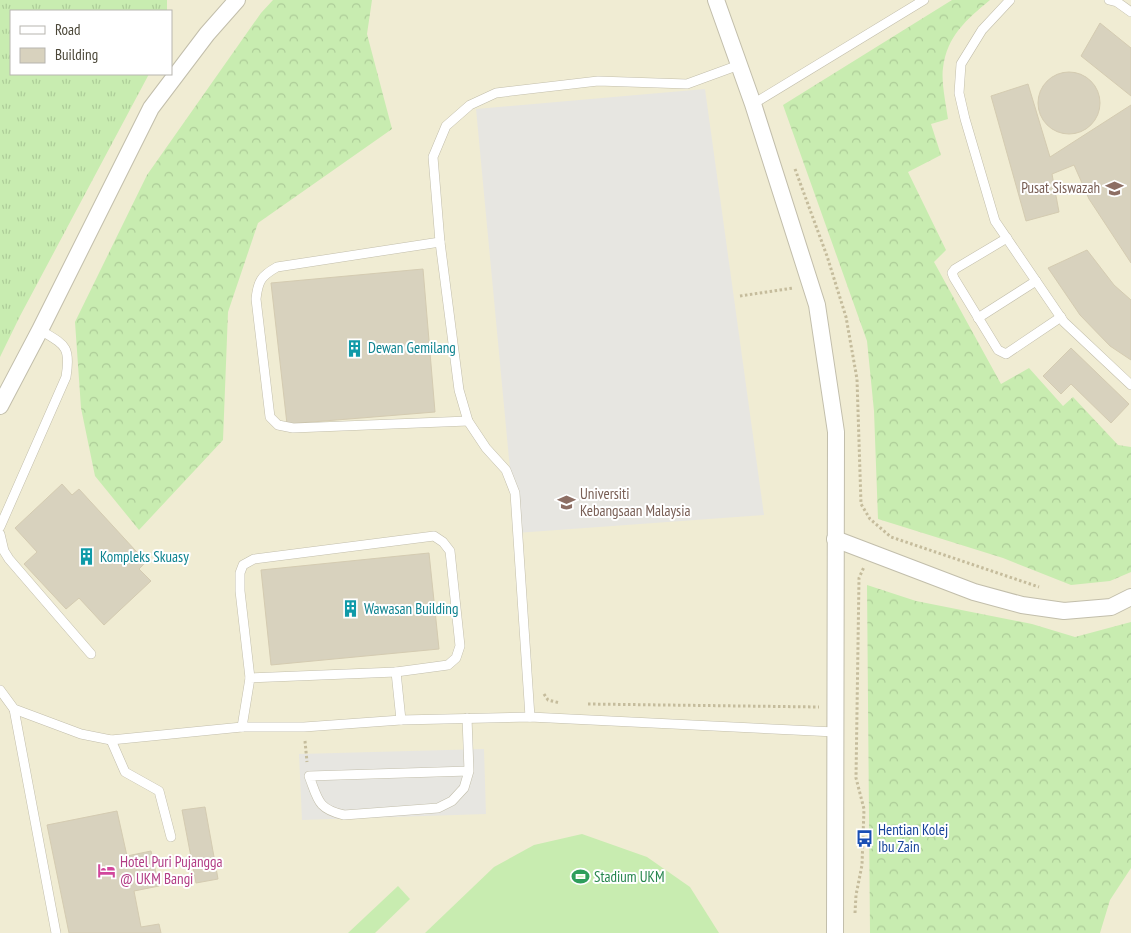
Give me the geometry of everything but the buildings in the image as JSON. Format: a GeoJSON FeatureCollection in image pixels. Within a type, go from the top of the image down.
{"type":"FeatureCollection","features":[{"type":"Feature","properties":{"kind":"street"},"geometry":{"type":"LineString","coordinates":[[0,406],[151,108],[207,34],[237,0]]}},
{"type":"Feature","properties":{"kind":"street"},"geometry":{"type":"LineString","coordinates":[[716,0],[753,104],[817,305],[836,432],[835,933]]}},
{"type":"Feature","properties":{"kind":"street"},"geometry":{"type":"LineString","coordinates":[[835,539],[974,592],[1022,605],[1064,611],[1111,606],[1131,597]]}},
{"type":"Feature","properties":{"kind":"lane"},"geometry":{"type":"LineString","coordinates":[[753,104],[924,0]]}},
{"type":"Feature","properties":{"kind":"lane"},"geometry":{"type":"LineString","coordinates":[[1010,0],[982,30],[961,64],[960,93],[965,119],[995,221],[1064,322],[1131,385]]}},
{"type":"Feature","properties":{"kind":"lane"},"geometry":{"type":"LineString","coordinates":[[1109,0],[1117,2],[1131,12]]}},
{"type":"Feature","properties":{"kind":"lane"},"geometry":{"type":"LineString","coordinates":[[530,717],[515,493],[506,470],[486,448],[468,421],[459,390],[440,242],[433,157],[446,126],[470,105],[496,93],[598,81],[687,84],[739,65]]}},
{"type":"Feature","properties":{"kind":"lane"},"geometry":{"type":"LineString","coordinates":[[1007,238],[955,269],[952,273],[998,350],[1006,354],[1061,317]]}},
{"type":"Feature","properties":{"kind":"lane"},"geometry":{"type":"LineString","coordinates":[[440,242],[277,267],[264,274],[257,285],[256,299],[270,416],[278,425],[293,428],[468,421]]}},
{"type":"Feature","properties":{"kind":"lane"},"geometry":{"type":"LineString","coordinates":[[978,318],[1036,281]]}},
{"type":"Feature","properties":{"kind":"lane"},"geometry":{"type":"LineString","coordinates":[[0,527],[66,377],[67,350],[40,330]]}},
{"type":"Feature","properties":{"kind":"lane"},"geometry":{"type":"LineString","coordinates":[[0,534],[4,551],[9,559],[91,654]]}},
{"type":"Feature","properties":{"kind":"lane"},"geometry":{"type":"LineString","coordinates":[[242,727],[250,678],[240,590],[240,573],[243,565],[254,559],[434,536],[443,542],[450,551],[460,646],[456,658],[448,665],[396,672],[250,678]]}},
{"type":"Feature","properties":{"kind":"lane"},"geometry":{"type":"LineString","coordinates":[[396,672],[401,720]]}},
{"type":"Feature","properties":{"kind":"lane"},"geometry":{"type":"LineString","coordinates":[[0,690],[14,710],[56,933]]}},
{"type":"Feature","properties":{"kind":"lane"},"geometry":{"type":"LineString","coordinates":[[14,710],[81,734],[111,740],[242,727],[304,727],[401,720],[530,717],[835,732]]}},
{"type":"Feature","properties":{"kind":"lane"},"geometry":{"type":"LineString","coordinates":[[467,718],[470,771],[464,788],[452,800],[438,808],[344,815],[332,812],[320,805],[309,776],[470,771]]}},
{"type":"Feature","properties":{"kind":"lane"},"geometry":{"type":"LineString","coordinates":[[111,740],[125,772],[159,791],[171,837]]}},
{"type":"Feature","properties":{"kind":"path"},"geometry":{"type":"LineString","coordinates":[[794,167],[827,256],[846,317],[857,379],[861,504],[870,519],[891,537],[1044,590]]}},
{"type":"Feature","properties":{"kind":"path"},"geometry":{"type":"LineString","coordinates":[[740,296],[810,286]]}},
{"type":"Feature","properties":{"kind":"path"},"geometry":{"type":"LineString","coordinates":[[855,914],[856,896],[862,865],[864,809],[856,778],[859,578],[864,568],[869,566]]}},
{"type":"Feature","properties":{"kind":"path"},"geometry":{"type":"LineString","coordinates":[[542,692],[548,700],[561,703]]}},
{"type":"Feature","properties":{"kind":"path"},"geometry":{"type":"LineString","coordinates":[[581,703],[819,707]]}},
{"type":"Feature","properties":{"kind":"path"},"geometry":{"type":"LineString","coordinates":[[304,727],[309,776]]}},
{"type":"Feature","properties":{"kind":"shaded area","name":"Universiti Kebangsaan Malaysia"},"geometry":{"type":"Polygon","coordinates":[[[0,0],[1131,0],[1131,933],[0,933],[0,0]]]}},
{"type":"Feature","properties":{"kind":"shaded area"},"geometry":{"type":"Polygon","coordinates":[[[705,89],[764,515],[516,533],[476,109],[705,89]]]}},
{"type":"Feature","properties":{"kind":"shaded area"},"geometry":{"type":"Polygon","coordinates":[[[484,749],[486,814],[302,820],[299,754],[484,749]]]}},
{"type":"Feature","properties":{"kind":"green space"},"geometry":{"type":"Polygon","coordinates":[[[0,0],[167,0],[167,10],[10,10],[10,75],[148,75],[0,357],[0,0]]]}},
{"type":"Feature","properties":{"kind":"green space"},"geometry":{"type":"Polygon","coordinates":[[[273,0],[372,0],[367,34],[392,129],[258,223],[228,312],[223,440],[139,530],[95,476],[81,408],[75,322],[147,175],[261,13],[273,0]]]}},
{"type":"Feature","properties":{"kind":"green space"},"geometry":{"type":"Polygon","coordinates":[[[952,0],[990,0],[959,30],[953,38],[945,57],[943,79],[948,119],[931,124],[941,155],[908,172],[946,250],[934,262],[1001,384],[1029,368],[1063,406],[1073,397],[1118,445],[1131,447],[1131,572],[1110,581],[1071,585],[1003,558],[878,519],[874,411],[867,341],[783,105],[952,0]]]}},
{"type":"Feature","properties":{"kind":"green space"},"geometry":{"type":"Polygon","coordinates":[[[867,585],[916,601],[1032,624],[1075,637],[1131,622],[1131,868],[1110,900],[1100,933],[870,933],[867,585]]]}},
{"type":"Feature","properties":{"kind":"green space","name":"Stadium UKM"},"geometry":{"type":"Polygon","coordinates":[[[582,834],[647,857],[690,887],[719,933],[425,933],[494,867],[534,845],[582,834]]]}},
{"type":"Feature","properties":{"kind":"green space"},"geometry":{"type":"Polygon","coordinates":[[[398,886],[410,899],[375,933],[348,933],[398,886]]]}},
{"type":"Feature","properties":{"kind":"place","name":"Pusat Siswazah"},"geometry":{"type":"Point","coordinates":[1114,188]}},
{"type":"Feature","properties":{"kind":"place","name":"Dewan Gemilang"},"geometry":{"type":"Point","coordinates":[354,348]}},
{"type":"Feature","properties":{"kind":"place","name":"Universiti Kebangsaan Malaysia"},"geometry":{"type":"Point","coordinates":[566,503]}},
{"type":"Feature","properties":{"kind":"place","name":"Kompleks Skuasy"},"geometry":{"type":"Point","coordinates":[86,557]}},
{"type":"Feature","properties":{"kind":"place","name":"Wawasan Building"},"geometry":{"type":"Point","coordinates":[350,609]}},
{"type":"Feature","properties":{"kind":"place","name":"Hentian Kolej Ibu Zain"},"geometry":{"type":"Point","coordinates":[864,839]}},
{"type":"Feature","properties":{"kind":"place","name":"Hotel Puri Pujangga @ UKM Bangi"},"geometry":{"type":"Point","coordinates":[106,871]}},
{"type":"Feature","properties":{"kind":"place","name":"Stadium UKM"},"geometry":{"type":"Point","coordinates":[580,877]}}]}
